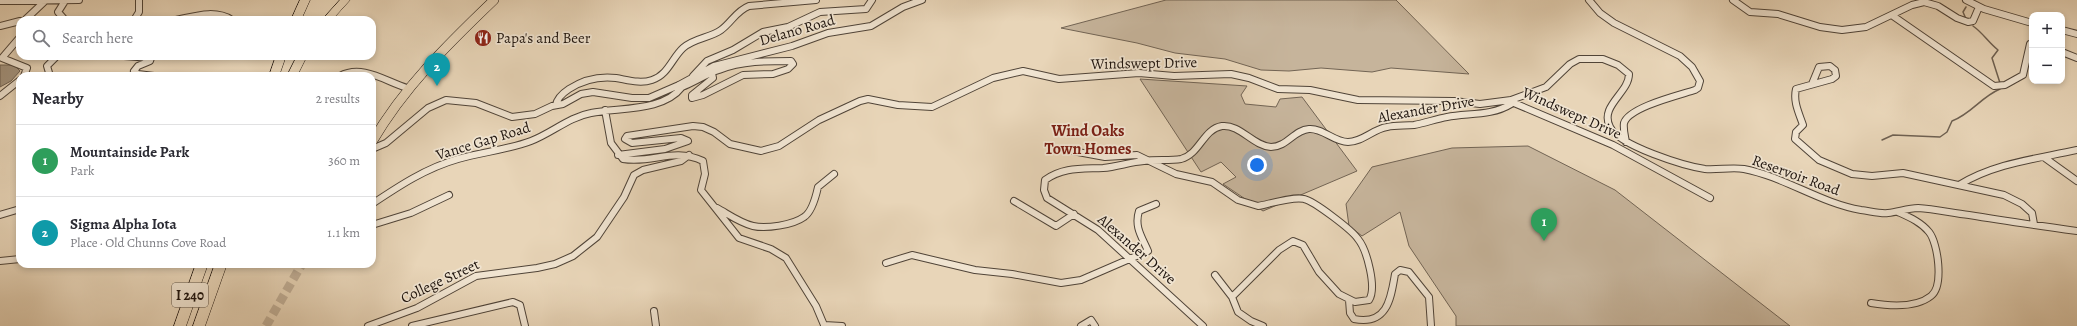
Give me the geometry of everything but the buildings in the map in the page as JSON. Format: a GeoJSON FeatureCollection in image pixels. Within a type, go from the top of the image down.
{"type":"FeatureCollection","features":[{"type":"Feature","properties":{"kind":"highway"},"geometry":{"type":"LineString","coordinates":[[298,16],[305,0]]}},
{"type":"Feature","properties":{"kind":"highway"},"geometry":{"type":"LineString","coordinates":[[330,16],[344,0]]}},
{"type":"Feature","properties":{"kind":"highway"},"geometry":{"type":"LineString","coordinates":[[275,72],[280,60]]}},
{"type":"Feature","properties":{"kind":"highway"},"geometry":{"type":"LineString","coordinates":[[294,72],[300,60]]}},
{"type":"Feature","properties":{"kind":"highway","name":"I 240"},"geometry":{"type":"LineString","coordinates":[[180,326],[201,268]]}},
{"type":"Feature","properties":{"kind":"highway","name":"I 240"},"geometry":{"type":"LineString","coordinates":[[199,326],[220,268]]}},
{"type":"Feature","properties":{"kind":"main road"},"geometry":{"type":"LineString","coordinates":[[376,135],[407,88],[494,0]]}},
{"type":"Feature","properties":{"kind":"street"},"geometry":{"type":"LineString","coordinates":[[0,1],[79,0]]}},
{"type":"Feature","properties":{"kind":"street"},"geometry":{"type":"LineString","coordinates":[[140,0],[139,12],[140,16]]}},
{"type":"Feature","properties":{"kind":"street"},"geometry":{"type":"LineString","coordinates":[[556,105],[557,100],[564,94],[580,82],[590,79],[604,76],[631,81],[656,78],[663,75],[678,53],[694,39],[718,32],[741,9],[752,4],[800,4],[816,0]]}},
{"type":"Feature","properties":{"kind":"street"},"geometry":{"type":"LineString","coordinates":[[692,79],[707,61],[733,50],[763,32],[788,27],[820,12],[845,9],[866,9],[872,0]]}},
{"type":"Feature","properties":{"kind":"street","name":"Delano Road"},"geometry":{"type":"LineString","coordinates":[[680,86],[714,66],[792,46],[828,33],[872,26],[903,7],[922,0]]}},
{"type":"Feature","properties":{"kind":"street"},"geometry":{"type":"LineString","coordinates":[[1589,0],[1597,10],[1625,30],[1674,53],[1696,72],[1700,81],[1698,88],[1695,90],[1652,104],[1628,117],[1625,121],[1626,142]]}},
{"type":"Feature","properties":{"kind":"street"},"geometry":{"type":"LineString","coordinates":[[1733,0],[1750,12],[1777,14],[1818,28],[1830,29],[1858,29],[1893,16],[1912,4],[1924,2],[1941,6],[1960,20],[1969,22],[1973,21],[1979,7]]}},
{"type":"Feature","properties":{"kind":"street"},"geometry":{"type":"LineString","coordinates":[[1966,0],[1979,7],[2029,21]]}},
{"type":"Feature","properties":{"kind":"street"},"geometry":{"type":"LineString","coordinates":[[28,16],[45,1]]}},
{"type":"Feature","properties":{"kind":"street"},"geometry":{"type":"LineString","coordinates":[[62,16],[58,12],[65,1]]}},
{"type":"Feature","properties":{"kind":"street"},"geometry":{"type":"LineString","coordinates":[[136,16],[139,12]]}},
{"type":"Feature","properties":{"kind":"street"},"geometry":{"type":"LineString","coordinates":[[198,16],[209,14],[224,16]]}},
{"type":"Feature","properties":{"kind":"street"},"geometry":{"type":"LineString","coordinates":[[1893,16],[1973,70],[1988,85],[1993,87],[2006,85],[2023,76],[2029,48]]}},
{"type":"Feature","properties":{"kind":"street"},"geometry":{"type":"LineString","coordinates":[[0,26],[16,22]]}},
{"type":"Feature","properties":{"kind":"street"},"geometry":{"type":"LineString","coordinates":[[2065,31],[2077,34]]}},
{"type":"Feature","properties":{"kind":"street"},"geometry":{"type":"LineString","coordinates":[[16,42],[2,58],[23,65],[27,68],[26,72]]}},
{"type":"Feature","properties":{"kind":"street"},"geometry":{"type":"LineString","coordinates":[[2065,53],[2077,58]]}},
{"type":"Feature","properties":{"kind":"street","name":"Reservoir Road"},"geometry":{"type":"LineString","coordinates":[[1511,100],[1543,88],[1577,60],[1589,58],[1604,60],[1623,68],[1629,74],[1629,82],[1614,100],[1607,119],[1612,132],[1626,142],[1697,168],[1744,169],[1789,184],[1835,204],[1860,210],[1887,213],[1917,208],[2034,224],[2049,229],[2077,231]]}},
{"type":"Feature","properties":{"kind":"street"},"geometry":{"type":"LineString","coordinates":[[49,72],[47,66],[53,60]]}},
{"type":"Feature","properties":{"kind":"street"},"geometry":{"type":"LineString","coordinates":[[135,72],[134,71],[138,66],[150,60]]}},
{"type":"Feature","properties":{"kind":"street"},"geometry":{"type":"LineString","coordinates":[[376,147],[386,143],[428,108],[446,100],[476,103],[512,117],[535,114],[556,105],[563,104],[581,94],[593,92],[644,99],[680,86],[712,73],[729,67],[761,60],[773,62],[791,61],[794,64],[788,69],[768,75],[743,75],[727,81],[700,96],[692,98],[692,95],[713,78],[712,73]]}},
{"type":"Feature","properties":{"kind":"street","name":"Windswept Drive"},"geometry":{"type":"LineString","coordinates":[[618,155],[632,155],[680,145],[688,141],[681,138],[632,143],[625,139],[627,136],[693,126],[703,127],[714,132],[730,144],[746,150],[761,151],[771,149],[787,142],[819,120],[860,101],[868,99],[898,105],[932,107],[993,78],[1023,71],[1058,79],[1139,73],[1174,76],[1231,74],[1249,78],[1278,89],[1310,90],[1358,100],[1454,101],[1480,104],[1511,100],[1514,103],[1613,145],[1710,198]]}},
{"type":"Feature","properties":{"kind":"street"},"geometry":{"type":"LineString","coordinates":[[349,72],[366,72]]}},
{"type":"Feature","properties":{"kind":"street"},"geometry":{"type":"LineString","coordinates":[[376,76],[395,85],[407,88]]}},
{"type":"Feature","properties":{"kind":"street"},"geometry":{"type":"LineString","coordinates":[[0,96],[16,83]]}},
{"type":"Feature","properties":{"kind":"street"},"geometry":{"type":"LineString","coordinates":[[1812,84],[1796,89],[1794,96],[1794,104],[1800,113],[1802,125],[1796,132],[1795,139],[1800,146],[1811,154],[1852,174],[1873,176],[1890,172],[1903,173],[2004,195],[2022,204],[2032,213],[2034,224]]}},
{"type":"Feature","properties":{"kind":"street","name":"Vance Gap Road"},"geometry":{"type":"LineString","coordinates":[[376,201],[413,178],[448,163],[529,142],[553,131],[577,116],[605,110],[654,104],[677,95],[680,86]]}},
{"type":"Feature","properties":{"kind":"street","name":"Alexander Drive"},"geometry":{"type":"LineString","coordinates":[[1203,326],[1098,230],[1047,198],[1044,190],[1045,180],[1053,173],[1062,170],[1103,168],[1149,160],[1184,158],[1194,154],[1200,148],[1206,134],[1213,129],[1222,126],[1229,126],[1257,144],[1266,146],[1274,147],[1283,144],[1302,130],[1312,129],[1347,143],[1366,138],[1380,128],[1415,125],[1445,117],[1501,110],[1511,104],[1511,100]]}},
{"type":"Feature","properties":{"kind":"street"},"geometry":{"type":"LineString","coordinates":[[605,110],[609,139],[618,155],[623,159],[638,161],[678,153],[689,155],[703,161],[705,174],[701,184],[701,190],[712,205],[739,237],[779,253],[786,258],[816,306],[824,326],[842,326]]}},
{"type":"Feature","properties":{"kind":"street"},"geometry":{"type":"LineString","coordinates":[[1067,150],[1106,157],[1133,154],[1149,160],[1176,174],[1212,182],[1238,200],[1251,205],[1258,206],[1301,198],[1316,204],[1358,238],[1368,261],[1372,278],[1372,297],[1364,302],[1350,300],[1339,294],[1327,283],[1318,272],[1303,245],[1293,241],[1279,250],[1232,296]]}},
{"type":"Feature","properties":{"kind":"street"},"geometry":{"type":"LineString","coordinates":[[1959,185],[1968,178],[2006,163],[2045,158],[2077,150]]}},
{"type":"Feature","properties":{"kind":"street","name":"College Street"},"geometry":{"type":"LineString","coordinates":[[368,326],[418,308],[476,276],[488,273],[537,268],[555,264],[573,256],[597,237],[624,197],[634,175],[643,170],[681,161],[689,155]]}},
{"type":"Feature","properties":{"kind":"street"},"geometry":{"type":"LineString","coordinates":[[2045,158],[2077,181]]}},
{"type":"Feature","properties":{"kind":"street"},"geometry":{"type":"LineString","coordinates":[[712,205],[754,226],[785,225],[805,217],[816,198],[818,187],[834,174]]}},
{"type":"Feature","properties":{"kind":"street"},"geometry":{"type":"LineString","coordinates":[[376,224],[398,218],[449,195]]}},
{"type":"Feature","properties":{"kind":"street"},"geometry":{"type":"LineString","coordinates":[[1014,201],[1056,226],[1074,214]]}},
{"type":"Feature","properties":{"kind":"street"},"geometry":{"type":"LineString","coordinates":[[886,263],[912,256],[975,270],[1012,274],[1061,283],[1081,280],[1148,250],[1139,233],[1136,221],[1140,211],[1156,204]]}},
{"type":"Feature","properties":{"kind":"street"},"geometry":{"type":"LineString","coordinates":[[0,215],[16,210]]}},
{"type":"Feature","properties":{"kind":"street"},"geometry":{"type":"LineString","coordinates":[[1870,303],[1891,306],[1902,305],[1932,296],[1937,289],[1939,278],[1934,242],[1930,232],[1909,217],[1898,212]]}},
{"type":"Feature","properties":{"kind":"street"},"geometry":{"type":"LineString","coordinates":[[0,261],[16,259]]}},
{"type":"Feature","properties":{"kind":"street"},"geometry":{"type":"LineString","coordinates":[[1350,300],[1350,313],[1354,319],[1368,321],[1381,316],[1386,311],[1392,300],[1394,274],[1400,270],[1406,271],[1411,274],[1429,297],[1431,326]]}},
{"type":"Feature","properties":{"kind":"street"},"geometry":{"type":"LineString","coordinates":[[1215,275],[1232,296],[1238,312],[1263,326]]}},
{"type":"Feature","properties":{"kind":"street"},"geometry":{"type":"LineString","coordinates":[[412,326],[513,302],[520,305],[525,326]]}},
{"type":"Feature","properties":{"kind":"street"},"geometry":{"type":"LineString","coordinates":[[654,311],[656,326]]}},
{"type":"Feature","properties":{"kind":"street"},"geometry":{"type":"LineString","coordinates":[[1081,326],[1090,320],[1095,326]]}},
{"type":"Feature","properties":{"kind":"shaded area"},"geometry":{"type":"Polygon","coordinates":[[[1166,0],[1396,0],[1469,74],[1391,68],[1372,72],[1321,68],[1289,71],[1261,70],[1225,59],[1175,53],[1137,43],[1061,28],[1166,0]]]}},
{"type":"Feature","properties":{"kind":"shaded area"},"geometry":{"type":"Polygon","coordinates":[[[0,65],[14,65],[20,71],[16,72],[16,75],[11,81],[0,87],[0,65]]]}},
{"type":"Feature","properties":{"kind":"shaded area"},"geometry":{"type":"Polygon","coordinates":[[[1140,79],[1247,86],[1241,95],[1245,104],[1276,107],[1280,99],[1302,97],[1357,171],[1263,211],[1223,184],[1236,177],[1221,162],[1201,172],[1140,79]]]}},
{"type":"Feature","properties":{"kind":"shaded area"},"geometry":{"type":"Polygon","coordinates":[[[1528,146],[1615,190],[1790,326],[1456,326],[1456,316],[1409,246],[1400,212],[1362,236],[1349,226],[1346,204],[1372,167],[1452,148],[1528,146]]]}},
{"type":"Feature","properties":{"kind":"waterway"},"geometry":{"type":"LineString","coordinates":[[1966,7],[1963,12],[1966,19]]}},
{"type":"Feature","properties":{"kind":"waterway"},"geometry":{"type":"LineString","coordinates":[[1973,26],[1998,50],[1992,58],[2000,83]]}},
{"type":"Feature","properties":{"kind":"waterway"},"geometry":{"type":"LineString","coordinates":[[1882,140],[1893,135],[1940,137],[1947,132],[1952,121],[1959,118],[1987,96],[2000,89]]}},
{"type":"Feature","properties":{"kind":"tunnel"},"geometry":{"type":"LineString","coordinates":[[266,326],[300,268]]}},
{"type":"Feature","properties":{"kind":"place","name":"Papa's and Beer"},"geometry":{"type":"Point","coordinates":[483,38]}},
{"type":"Feature","properties":{"kind":"place","name":"Sigma Alpha Iota"},"geometry":{"type":"Point","coordinates":[437,86]}},
{"type":"Feature","properties":{"kind":"place","name":"Mountainside Park"},"geometry":{"type":"Point","coordinates":[1544,241]}},
{"type":"Feature","properties":{"kind":"district","name":"Wind Oaks Town Homes"},"geometry":{"type":"Point","coordinates":[1088,140]}}]}
